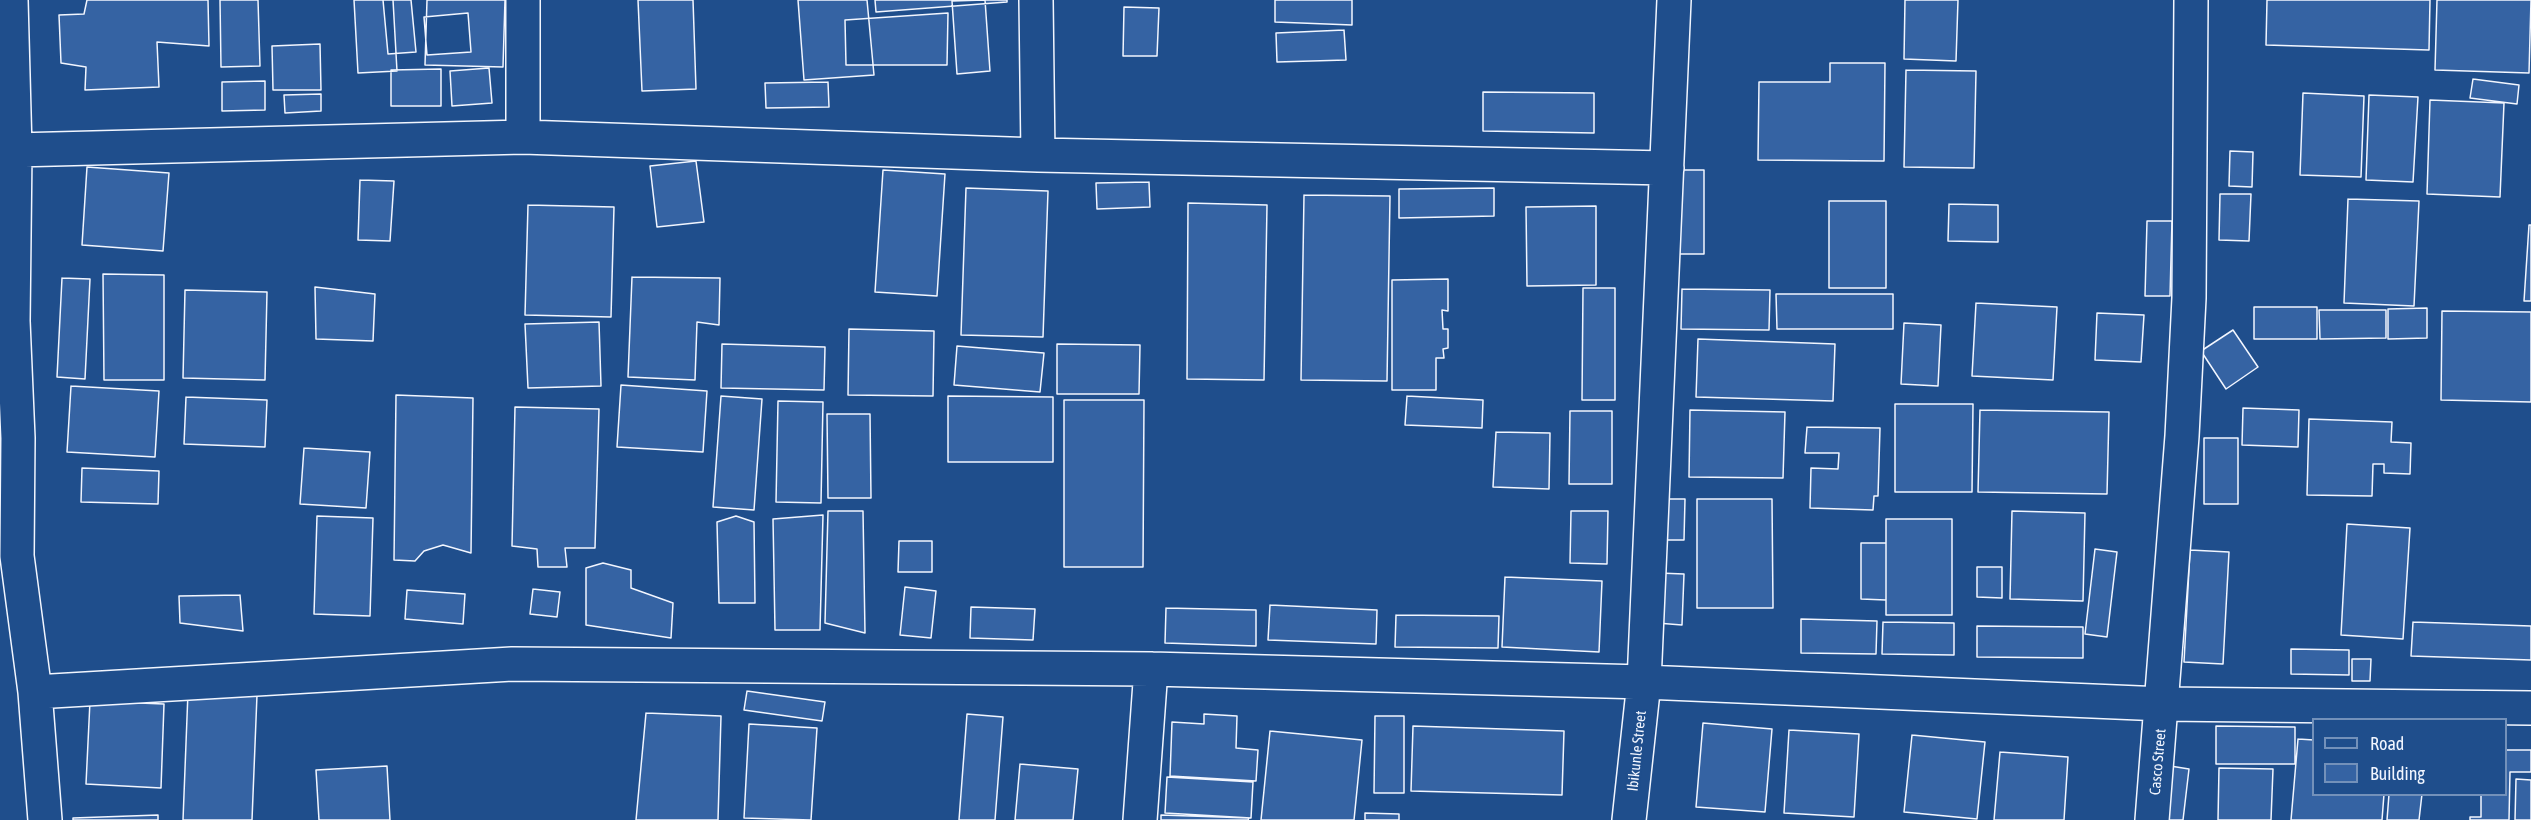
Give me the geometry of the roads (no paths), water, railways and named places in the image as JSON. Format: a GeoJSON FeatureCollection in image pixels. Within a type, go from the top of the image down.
{"type":"FeatureCollection","features":[{"type":"Feature","properties":{"kind":"street"},"geometry":{"type":"LineString","coordinates":[[11,0],[15,150],[13,321],[18,438],[17,556],[35,692],[45,820]]}},
{"type":"Feature","properties":{"kind":"street"},"geometry":{"type":"LineString","coordinates":[[523,0],[523,137]]}},
{"type":"Feature","properties":{"kind":"street"},"geometry":{"type":"LineString","coordinates":[[1036,0],[1038,155]]}},
{"type":"Feature","properties":{"kind":"street","name":"Ibikunle Street"},"geometry":{"type":"LineString","coordinates":[[1629,820],[1644,682],[1674,0]]}},
{"type":"Feature","properties":{"kind":"street","name":"Casco Street"},"geometry":{"type":"LineString","coordinates":[[2152,820],[2163,704],[2188,309],[2191,0]]}},
{"type":"Feature","properties":{"kind":"street"},"geometry":{"type":"LineString","coordinates":[[15,150],[523,137],[1038,155],[1667,168]]}},
{"type":"Feature","properties":{"kind":"street"},"geometry":{"type":"LineString","coordinates":[[35,692],[512,664],[1151,669],[1644,682],[2163,704],[2531,708]]}},
{"type":"Feature","properties":{"kind":"street"},"geometry":{"type":"LineString","coordinates":[[1140,820],[1151,669]]}}]}
